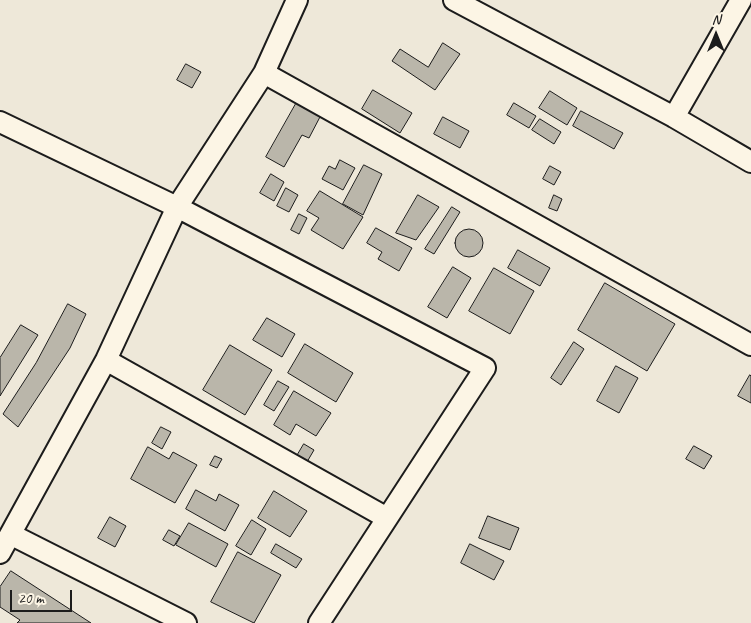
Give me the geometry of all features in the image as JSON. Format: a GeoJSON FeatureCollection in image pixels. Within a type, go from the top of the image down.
{"type":"FeatureCollection","features":[{"type":"Feature","properties":{"kind":"street"},"geometry":{"type":"LineString","coordinates":[[0,552],[12,535],[106,360],[177,207],[264,73],[297,0]]}},
{"type":"Feature","properties":{"kind":"street"},"geometry":{"type":"LineString","coordinates":[[454,0],[674,117],[751,162]]}},
{"type":"Feature","properties":{"kind":"street"},"geometry":{"type":"LineString","coordinates":[[674,117],[741,0]]}},
{"type":"Feature","properties":{"kind":"street"},"geometry":{"type":"LineString","coordinates":[[264,73],[751,345]]}},
{"type":"Feature","properties":{"kind":"street"},"geometry":{"type":"LineString","coordinates":[[0,122],[177,207],[485,368],[319,623]]}},
{"type":"Feature","properties":{"kind":"street"},"geometry":{"type":"LineString","coordinates":[[106,360],[388,518]]}},
{"type":"Feature","properties":{"kind":"street"},"geometry":{"type":"LineString","coordinates":[[12,535],[186,623]]}},
{"type":"Feature","properties":{"kind":"building"},"geometry":{"type":"Polygon","coordinates":[[[443,43],[460,54],[435,90],[392,61],[400,49],[428,67],[443,43]]]}},
{"type":"Feature","properties":{"kind":"building"},"geometry":{"type":"Polygon","coordinates":[[[186,64],[201,72],[192,88],[177,80],[186,64]]]}},
{"type":"Feature","properties":{"kind":"building"},"geometry":{"type":"Polygon","coordinates":[[[373,90],[412,113],[400,133],[362,109],[373,90]]]}},
{"type":"Feature","properties":{"kind":"building"},"geometry":{"type":"Polygon","coordinates":[[[550,91],[577,108],[567,125],[539,108],[550,91]]]}},
{"type":"Feature","properties":{"kind":"building"},"geometry":{"type":"Polygon","coordinates":[[[297,102],[321,115],[309,138],[302,135],[284,167],[266,157],[297,102]]]}},
{"type":"Feature","properties":{"kind":"building"},"geometry":{"type":"Polygon","coordinates":[[[514,103],[536,116],[529,128],[507,115],[514,103]]]}},
{"type":"Feature","properties":{"kind":"building"},"geometry":{"type":"Polygon","coordinates":[[[581,111],[623,133],[614,149],[573,126],[581,111]]]}},
{"type":"Feature","properties":{"kind":"building"},"geometry":{"type":"Polygon","coordinates":[[[443,117],[469,131],[460,148],[434,134],[443,117]]]}},
{"type":"Feature","properties":{"kind":"building"},"geometry":{"type":"Polygon","coordinates":[[[540,119],[561,132],[554,144],[532,130],[540,119]]]}},
{"type":"Feature","properties":{"kind":"building"},"geometry":{"type":"Polygon","coordinates":[[[340,160],[355,168],[343,190],[322,179],[329,166],[335,169],[340,160]]]}},
{"type":"Feature","properties":{"kind":"building"},"geometry":{"type":"Polygon","coordinates":[[[364,165],[382,174],[363,215],[343,204],[364,165]]]}},
{"type":"Feature","properties":{"kind":"building"},"geometry":{"type":"Polygon","coordinates":[[[550,166],[561,172],[554,185],[543,179],[550,166]]]}},
{"type":"Feature","properties":{"kind":"building"},"geometry":{"type":"Polygon","coordinates":[[[271,174],[284,182],[274,201],[260,193],[271,174]]]}},
{"type":"Feature","properties":{"kind":"building"},"geometry":{"type":"Polygon","coordinates":[[[286,188],[298,195],[289,212],[277,206],[286,188]]]}},
{"type":"Feature","properties":{"kind":"building"},"geometry":{"type":"Polygon","coordinates":[[[320,191],[363,217],[343,249],[311,230],[319,218],[307,211],[320,191]]]}},
{"type":"Feature","properties":{"kind":"building"},"geometry":{"type":"Polygon","coordinates":[[[418,195],[439,207],[416,240],[396,233],[418,195]]]}},
{"type":"Feature","properties":{"kind":"building"},"geometry":{"type":"Polygon","coordinates":[[[554,195],[562,199],[557,211],[549,208],[554,195]]]}},
{"type":"Feature","properties":{"kind":"building"},"geometry":{"type":"Polygon","coordinates":[[[452,207],[460,212],[434,254],[425,249],[452,207]]]}},
{"type":"Feature","properties":{"kind":"building"},"geometry":{"type":"Polygon","coordinates":[[[299,214],[307,218],[299,234],[291,230],[299,214]]]}},
{"type":"Feature","properties":{"kind":"building"},"geometry":{"type":"Polygon","coordinates":[[[376,228],[412,248],[399,271],[378,259],[382,252],[367,243],[376,228]]]}},
{"type":"Feature","properties":{"kind":"building"},"geometry":{"type":"Polygon","coordinates":[[[469,229],[479,233],[483,243],[479,253],[469,257],[459,253],[455,243],[459,233],[469,229]]]}},
{"type":"Feature","properties":{"kind":"building"},"geometry":{"type":"Polygon","coordinates":[[[518,250],[550,268],[540,286],[508,268],[518,250]]]}},
{"type":"Feature","properties":{"kind":"building"},"geometry":{"type":"Polygon","coordinates":[[[453,267],[471,278],[447,318],[428,307],[453,267]]]}},
{"type":"Feature","properties":{"kind":"building"},"geometry":{"type":"Polygon","coordinates":[[[494,268],[534,291],[510,334],[469,311],[494,268]]]}},
{"type":"Feature","properties":{"kind":"building"},"geometry":{"type":"Polygon","coordinates":[[[605,283],[675,324],[647,371],[578,330],[605,283]]]}},
{"type":"Feature","properties":{"kind":"building"},"geometry":{"type":"Polygon","coordinates":[[[68,304],[86,314],[70,348],[18,427],[3,414],[36,363],[68,304]]]}},
{"type":"Feature","properties":{"kind":"building"},"geometry":{"type":"Polygon","coordinates":[[[267,318],[295,334],[282,357],[253,340],[267,318]]]}},
{"type":"Feature","properties":{"kind":"building"},"geometry":{"type":"Polygon","coordinates":[[[21,325],[38,335],[0,396],[0,358],[21,325]]]}},
{"type":"Feature","properties":{"kind":"building"},"geometry":{"type":"Polygon","coordinates":[[[574,342],[584,349],[561,385],[551,378],[574,342]]]}},
{"type":"Feature","properties":{"kind":"building"},"geometry":{"type":"Polygon","coordinates":[[[305,344],[353,373],[336,402],[288,373],[305,344]]]}},
{"type":"Feature","properties":{"kind":"building"},"geometry":{"type":"Polygon","coordinates":[[[230,345],[272,370],[245,415],[203,390],[230,345]]]}},
{"type":"Feature","properties":{"kind":"building"},"geometry":{"type":"Polygon","coordinates":[[[616,366],[638,378],[619,413],[597,401],[616,366]]]}},
{"type":"Feature","properties":{"kind":"building"},"geometry":{"type":"Polygon","coordinates":[[[751,376],[751,403],[738,396],[751,376]]]}},
{"type":"Feature","properties":{"kind":"building"},"geometry":{"type":"Polygon","coordinates":[[[278,381],[289,387],[274,411],[264,405],[278,381]]]}},
{"type":"Feature","properties":{"kind":"building"},"geometry":{"type":"Polygon","coordinates":[[[294,391],[331,413],[316,436],[296,424],[290,435],[274,425],[294,391]]]}},
{"type":"Feature","properties":{"kind":"building"},"geometry":{"type":"Polygon","coordinates":[[[161,427],[171,432],[162,449],[152,443],[161,427]]]}},
{"type":"Feature","properties":{"kind":"building"},"geometry":{"type":"Polygon","coordinates":[[[304,444],[314,450],[304,467],[294,461],[304,444]]]}},
{"type":"Feature","properties":{"kind":"building"},"geometry":{"type":"Polygon","coordinates":[[[694,446],[712,456],[704,469],[686,459],[694,446]]]}},
{"type":"Feature","properties":{"kind":"building"},"geometry":{"type":"Polygon","coordinates":[[[148,447],[169,459],[173,452],[197,465],[175,503],[131,479],[148,447]]]}},
{"type":"Feature","properties":{"kind":"building"},"geometry":{"type":"Polygon","coordinates":[[[215,456],[222,459],[217,468],[210,465],[215,456]]]}},
{"type":"Feature","properties":{"kind":"building"},"geometry":{"type":"Polygon","coordinates":[[[196,490],[216,501],[219,494],[239,505],[225,531],[186,509],[196,490]]]}},
{"type":"Feature","properties":{"kind":"building"},"geometry":{"type":"Polygon","coordinates":[[[274,491],[307,511],[290,537],[258,518],[274,491]]]}},
{"type":"Feature","properties":{"kind":"building"},"geometry":{"type":"Polygon","coordinates":[[[488,516],[519,528],[510,550],[479,538],[488,516]]]}},
{"type":"Feature","properties":{"kind":"building"},"geometry":{"type":"Polygon","coordinates":[[[110,517],[126,526],[115,547],[98,538],[110,517]]]}},
{"type":"Feature","properties":{"kind":"building"},"geometry":{"type":"Polygon","coordinates":[[[252,520],[266,529],[251,555],[236,546],[252,520]]]}},
{"type":"Feature","properties":{"kind":"building"},"geometry":{"type":"Polygon","coordinates":[[[189,523],[228,544],[216,567],[176,545],[189,523]]]}},
{"type":"Feature","properties":{"kind":"building"},"geometry":{"type":"Polygon","coordinates":[[[169,530],[180,536],[174,546],[163,540],[169,530]]]}},
{"type":"Feature","properties":{"kind":"building"},"geometry":{"type":"Polygon","coordinates":[[[276,544],[302,559],[296,568],[271,553],[276,544]]]}},
{"type":"Feature","properties":{"kind":"building"},"geometry":{"type":"Polygon","coordinates":[[[470,544],[504,561],[494,580],[461,563],[470,544]]]}},
{"type":"Feature","properties":{"kind":"building"},"geometry":{"type":"Polygon","coordinates":[[[238,552],[281,575],[254,623],[211,602],[238,552]]]}},
{"type":"Feature","properties":{"kind":"building"},"geometry":{"type":"Polygon","coordinates":[[[11,571],[91,623],[17,623],[20,620],[0,607],[0,587],[11,571]]]}}]}
